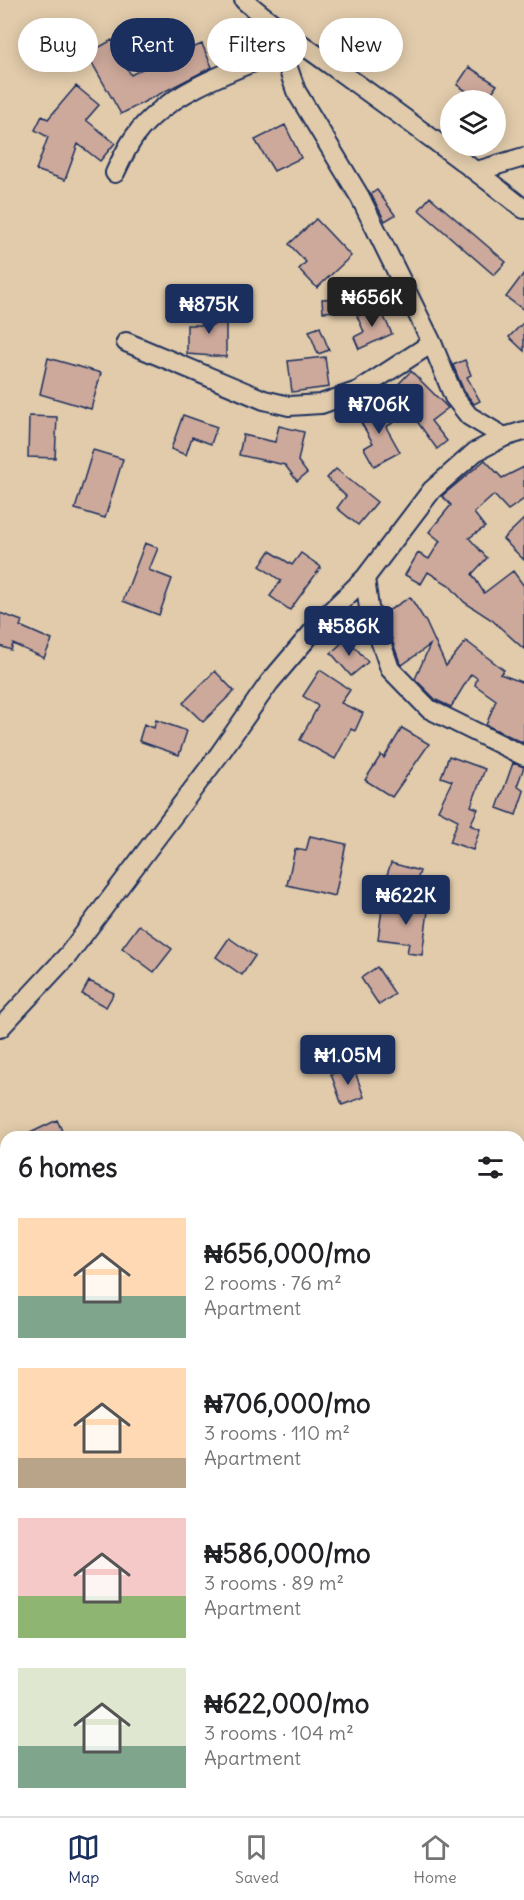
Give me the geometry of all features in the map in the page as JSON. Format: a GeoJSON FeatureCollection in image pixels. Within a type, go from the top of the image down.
{"type":"FeatureCollection","features":[{"type":"Feature","properties":{"kind":"street"},"geometry":{"type":"LineString","coordinates":[[244,0],[264,18]]}},
{"type":"Feature","properties":{"kind":"street"},"geometry":{"type":"LineString","coordinates":[[307,48],[477,171],[524,209]]}},
{"type":"Feature","properties":{"kind":"street"},"geometry":{"type":"LineString","coordinates":[[115,172],[135,135],[152,117],[181,97],[230,72]]}},
{"type":"Feature","properties":{"kind":"street"},"geometry":{"type":"LineString","coordinates":[[289,72],[296,91],[360,197],[432,343],[453,397],[470,416],[504,437]]}},
{"type":"Feature","properties":{"kind":"street"},"geometry":{"type":"LineString","coordinates":[[477,171],[524,157]]}},
{"type":"Feature","properties":{"kind":"street"},"geometry":{"type":"LineString","coordinates":[[126,342],[264,400],[289,406],[321,404],[358,392],[432,343]]}},
{"type":"Feature","properties":{"kind":"street"},"geometry":{"type":"LineString","coordinates":[[0,1028],[68,955],[218,756],[269,683],[326,616],[365,578],[432,490],[475,452],[504,437],[524,431]]}},
{"type":"Feature","properties":{"kind":"street"},"geometry":{"type":"LineString","coordinates":[[365,578],[369,608],[390,669],[429,708],[524,756]]}},
{"type":"Feature","properties":{"kind":"building"},"geometry":{"type":"Polygon","coordinates":[[[110,41],[110,72],[129,72],[131,75],[137,72],[195,72],[195,47],[202,44],[207,56],[207,70],[121,114],[97,72],[98,48],[110,41]]]}},
{"type":"Feature","properties":{"kind":"building"},"geometry":{"type":"Polygon","coordinates":[[[469,67],[497,85],[494,90],[465,90],[457,85],[469,67]]]}},
{"type":"Feature","properties":{"kind":"building"},"geometry":{"type":"Polygon","coordinates":[[[76,86],[99,105],[86,120],[115,143],[100,161],[78,144],[65,180],[36,170],[48,137],[35,130],[42,116],[48,119],[76,86]]]}},
{"type":"Feature","properties":{"kind":"building"},"geometry":{"type":"Polygon","coordinates":[[[285,125],[301,158],[274,171],[255,140],[285,125]]]}},
{"type":"Feature","properties":{"kind":"building"},"geometry":{"type":"Polygon","coordinates":[[[377,190],[395,215],[385,221],[371,194],[377,190]]]}},
{"type":"Feature","properties":{"kind":"building"},"geometry":{"type":"Polygon","coordinates":[[[430,197],[506,262],[494,275],[419,210],[430,197]]]}},
{"type":"Feature","properties":{"kind":"building"},"geometry":{"type":"Polygon","coordinates":[[[316,219],[351,256],[317,288],[299,269],[306,262],[289,244],[316,219]]]}},
{"type":"Feature","properties":{"kind":"building"},"geometry":{"type":"Polygon","coordinates":[[[524,273],[524,310],[506,297],[524,273]]]}},
{"type":"Feature","properties":{"kind":"building"},"geometry":{"type":"Polygon","coordinates":[[[342,298],[342,311],[323,312],[322,299],[342,298]]]}},
{"type":"Feature","properties":{"kind":"building"},"geometry":{"type":"Polygon","coordinates":[[[215,300],[226,300],[226,357],[187,354],[187,325],[214,325],[215,300]]]}},
{"type":"Feature","properties":{"kind":"building"},"geometry":{"type":"Polygon","coordinates":[[[379,306],[392,334],[359,349],[354,337],[364,332],[357,316],[379,306]]]}},
{"type":"Feature","properties":{"kind":"building"},"geometry":{"type":"Polygon","coordinates":[[[524,322],[524,351],[509,337],[524,322]]]}},
{"type":"Feature","properties":{"kind":"building"},"geometry":{"type":"Polygon","coordinates":[[[320,327],[329,350],[318,354],[309,331],[320,327]]]}},
{"type":"Feature","properties":{"kind":"building"},"geometry":{"type":"Polygon","coordinates":[[[325,357],[329,387],[292,392],[288,361],[325,357]]]}},
{"type":"Feature","properties":{"kind":"building"},"geometry":{"type":"Polygon","coordinates":[[[48,358],[101,373],[91,409],[40,394],[48,358]]]}},
{"type":"Feature","properties":{"kind":"building"},"geometry":{"type":"Polygon","coordinates":[[[465,360],[471,375],[467,377],[480,401],[474,404],[464,391],[453,365],[465,360]]]}},
{"type":"Feature","properties":{"kind":"building"},"geometry":{"type":"Polygon","coordinates":[[[411,371],[448,408],[431,421],[447,441],[437,449],[406,406],[412,400],[405,393],[394,405],[386,397],[411,371]]]}},
{"type":"Feature","properties":{"kind":"building"},"geometry":{"type":"Polygon","coordinates":[[[383,404],[394,422],[386,427],[400,452],[374,466],[364,448],[373,443],[359,419],[383,404]]]}},
{"type":"Feature","properties":{"kind":"building"},"geometry":{"type":"Polygon","coordinates":[[[183,415],[217,427],[211,444],[192,437],[186,455],[171,449],[183,415]]]}},
{"type":"Feature","properties":{"kind":"building"},"geometry":{"type":"Polygon","coordinates":[[[29,416],[57,417],[55,458],[28,457],[29,416]]]}},
{"type":"Feature","properties":{"kind":"building"},"geometry":{"type":"Polygon","coordinates":[[[279,426],[304,432],[298,461],[307,473],[297,481],[285,465],[239,455],[243,435],[275,442],[279,426]]]}},
{"type":"Feature","properties":{"kind":"building"},"geometry":{"type":"Polygon","coordinates":[[[93,450],[123,459],[105,518],[75,509],[93,450]]]}},
{"type":"Feature","properties":{"kind":"building"},"geometry":{"type":"Polygon","coordinates":[[[485,460],[502,478],[524,467],[524,499],[508,510],[494,495],[474,513],[485,527],[469,538],[487,558],[472,574],[484,593],[513,571],[524,586],[524,649],[492,620],[464,602],[449,585],[428,572],[421,584],[405,575],[418,553],[429,559],[440,541],[429,532],[451,505],[442,496],[485,460]]]}},
{"type":"Feature","properties":{"kind":"building"},"geometry":{"type":"Polygon","coordinates":[[[336,469],[377,502],[358,525],[337,508],[346,496],[327,478],[336,469]]]}},
{"type":"Feature","properties":{"kind":"building"},"geometry":{"type":"Polygon","coordinates":[[[524,519],[524,560],[503,539],[524,519]]]}},
{"type":"Feature","properties":{"kind":"building"},"geometry":{"type":"Polygon","coordinates":[[[145,543],[158,548],[149,570],[172,579],[159,615],[123,601],[145,543]]]}},
{"type":"Feature","properties":{"kind":"building"},"geometry":{"type":"Polygon","coordinates":[[[270,551],[292,565],[301,553],[321,567],[290,610],[270,596],[281,581],[260,566],[270,551]]]}},
{"type":"Feature","properties":{"kind":"building"},"geometry":{"type":"Polygon","coordinates":[[[410,597],[426,622],[446,666],[466,641],[504,670],[500,674],[524,683],[524,743],[486,725],[496,700],[475,685],[477,678],[471,674],[451,707],[436,700],[415,679],[430,645],[402,665],[400,663],[383,614],[410,597]]]}},
{"type":"Feature","properties":{"kind":"building"},"geometry":{"type":"Polygon","coordinates":[[[0,613],[22,621],[20,626],[52,640],[44,658],[13,644],[11,650],[0,646],[0,613]]]}},
{"type":"Feature","properties":{"kind":"building"},"geometry":{"type":"Polygon","coordinates":[[[347,638],[368,662],[351,676],[331,653],[347,638]]]}},
{"type":"Feature","properties":{"kind":"building"},"geometry":{"type":"Polygon","coordinates":[[[320,670],[350,690],[341,703],[363,713],[355,731],[351,729],[335,759],[300,740],[318,706],[303,696],[320,670]]]}},
{"type":"Feature","properties":{"kind":"building"},"geometry":{"type":"Polygon","coordinates":[[[215,671],[234,691],[203,722],[183,703],[215,671]]]}},
{"type":"Feature","properties":{"kind":"building"},"geometry":{"type":"Polygon","coordinates":[[[156,720],[187,731],[179,755],[139,741],[144,724],[154,728],[156,720]]]}},
{"type":"Feature","properties":{"kind":"building"},"geometry":{"type":"Polygon","coordinates":[[[402,728],[429,744],[392,797],[365,780],[381,755],[384,758],[402,728]]]}},
{"type":"Feature","properties":{"kind":"building"},"geometry":{"type":"Polygon","coordinates":[[[449,756],[485,769],[471,806],[478,809],[470,825],[480,829],[473,850],[450,842],[458,820],[438,810],[452,781],[441,777],[449,756]]]}},
{"type":"Feature","properties":{"kind":"building"},"geometry":{"type":"Polygon","coordinates":[[[513,763],[524,767],[517,786],[524,791],[516,815],[497,808],[513,763]]]}},
{"type":"Feature","properties":{"kind":"building"},"geometry":{"type":"Polygon","coordinates":[[[310,836],[346,844],[335,896],[287,885],[295,849],[306,851],[310,836]]]}},
{"type":"Feature","properties":{"kind":"building"},"geometry":{"type":"Polygon","coordinates":[[[391,863],[420,871],[416,884],[387,875],[391,863]]]}},
{"type":"Feature","properties":{"kind":"building"},"geometry":{"type":"Polygon","coordinates":[[[402,900],[429,904],[422,955],[407,953],[409,943],[378,939],[382,909],[400,912],[402,900]]]}},
{"type":"Feature","properties":{"kind":"building"},"geometry":{"type":"Polygon","coordinates":[[[139,925],[172,949],[154,972],[122,948],[139,925]]]}},
{"type":"Feature","properties":{"kind":"building"},"geometry":{"type":"Polygon","coordinates":[[[229,938],[255,956],[242,975],[216,957],[229,938]]]}},
{"type":"Feature","properties":{"kind":"building"},"geometry":{"type":"Polygon","coordinates":[[[377,967],[395,994],[379,1005],[361,978],[377,967]]]}},
{"type":"Feature","properties":{"kind":"building"},"geometry":{"type":"Polygon","coordinates":[[[89,981],[114,993],[106,1007],[82,994],[89,981]]]}},
{"type":"Feature","properties":{"kind":"building"},"geometry":{"type":"Polygon","coordinates":[[[353,1066],[364,1097],[342,1105],[331,1074],[353,1066]]]}},
{"type":"Feature","properties":{"kind":"building"},"geometry":{"type":"Polygon","coordinates":[[[57,1120],[62,1131],[34,1131],[57,1120]]]}}]}
